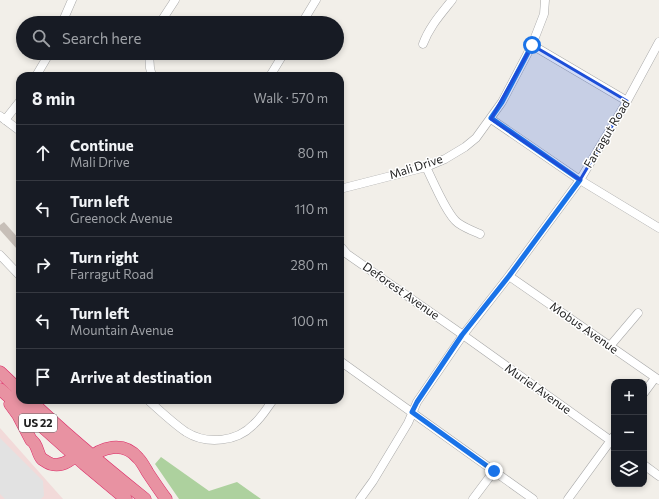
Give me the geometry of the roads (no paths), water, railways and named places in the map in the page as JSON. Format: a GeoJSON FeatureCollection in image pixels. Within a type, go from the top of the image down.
{"type":"FeatureCollection","features":[{"type":"Feature","properties":{"kind":"highway"},"geometry":{"type":"LineString","coordinates":[[0,372],[16,387]]}},
{"type":"Feature","properties":{"kind":"highway"},"geometry":{"type":"LineString","coordinates":[[0,389],[18,415],[31,440],[34,442],[41,459],[55,465],[68,462],[103,449],[115,446],[122,447],[131,451],[139,458],[156,486],[166,499]]}},
{"type":"Feature","properties":{"kind":"highway","name":"US 22"},"geometry":{"type":"LineString","coordinates":[[0,389],[16,402]]}},
{"type":"Feature","properties":{"kind":"highway","name":"US 22"},"geometry":{"type":"LineString","coordinates":[[19,404],[83,456],[145,499]]}},
{"type":"Feature","properties":{"kind":"highway","name":"US 22"},"geometry":{"type":"LineString","coordinates":[[34,404],[126,499]]}},
{"type":"Feature","properties":{"kind":"street"},"geometry":{"type":"LineString","coordinates":[[65,16],[72,0]]}},
{"type":"Feature","properties":{"kind":"street"},"geometry":{"type":"LineString","coordinates":[[165,16],[175,0]]}},
{"type":"Feature","properties":{"kind":"street"},"geometry":{"type":"LineString","coordinates":[[306,16],[316,0]]}},
{"type":"Feature","properties":{"kind":"street"},"geometry":{"type":"LineString","coordinates":[[423,44],[437,18],[452,0]]}},
{"type":"Feature","properties":{"kind":"street","name":"Mali Drive"},"geometry":{"type":"LineString","coordinates":[[344,188],[426,167],[465,147],[476,138],[502,102],[532,45],[544,14],[546,0]]}},
{"type":"Feature","properties":{"kind":"street","name":"Farragut Road"},"geometry":{"type":"LineString","coordinates":[[360,499],[373,481],[400,436],[417,402],[462,335],[509,276],[580,180],[627,101],[659,42]]}},
{"type":"Feature","properties":{"kind":"street"},"geometry":{"type":"LineString","coordinates":[[532,45],[627,101]]}},
{"type":"Feature","properties":{"kind":"street"},"geometry":{"type":"LineString","coordinates":[[650,58],[659,60]]}},
{"type":"Feature","properties":{"kind":"street"},"geometry":{"type":"LineString","coordinates":[[38,72],[45,60]]}},
{"type":"Feature","properties":{"kind":"street"},"geometry":{"type":"LineString","coordinates":[[149,60],[151,72]]}},
{"type":"Feature","properties":{"kind":"street"},"geometry":{"type":"LineString","coordinates":[[272,72],[280,60]]}},
{"type":"Feature","properties":{"kind":"street"},"geometry":{"type":"LineString","coordinates":[[16,105],[3,118],[16,128]]}},
{"type":"Feature","properties":{"kind":"street"},"geometry":{"type":"LineString","coordinates":[[491,118],[580,180],[659,228]]}},
{"type":"Feature","properties":{"kind":"street"},"geometry":{"type":"LineString","coordinates":[[426,167],[447,210],[452,217],[480,234]]}},
{"type":"Feature","properties":{"kind":"street","name":"Deforest Avenue"},"geometry":{"type":"LineString","coordinates":[[344,251],[462,335]]}},
{"type":"Feature","properties":{"kind":"street"},"geometry":{"type":"LineString","coordinates":[[0,255],[16,272]]}},
{"type":"Feature","properties":{"kind":"street","name":"Mobus Avenue"},"geometry":{"type":"LineString","coordinates":[[509,276],[657,379]]}},
{"type":"Feature","properties":{"kind":"street"},"geometry":{"type":"LineString","coordinates":[[610,346],[638,312]]}},
{"type":"Feature","properties":{"kind":"street","name":"Muriel Avenue"},"geometry":{"type":"LineString","coordinates":[[462,335],[611,439]]}},
{"type":"Feature","properties":{"kind":"street"},"geometry":{"type":"LineString","coordinates":[[344,363],[533,499]]}},
{"type":"Feature","properties":{"kind":"street"},"geometry":{"type":"LineString","coordinates":[[647,390],[657,379]]}},
{"type":"Feature","properties":{"kind":"street"},"geometry":{"type":"LineString","coordinates":[[153,404],[186,432],[204,439],[214,440],[236,436],[246,431],[254,425],[270,404]]}},
{"type":"Feature","properties":{"kind":"street"},"geometry":{"type":"LineString","coordinates":[[568,499],[611,443]]}},
{"type":"Feature","properties":{"kind":"street"},"geometry":{"type":"LineString","coordinates":[[647,467],[659,476]]}},
{"type":"Feature","properties":{"kind":"street"},"geometry":{"type":"LineString","coordinates":[[473,499],[494,471]]}}]}
